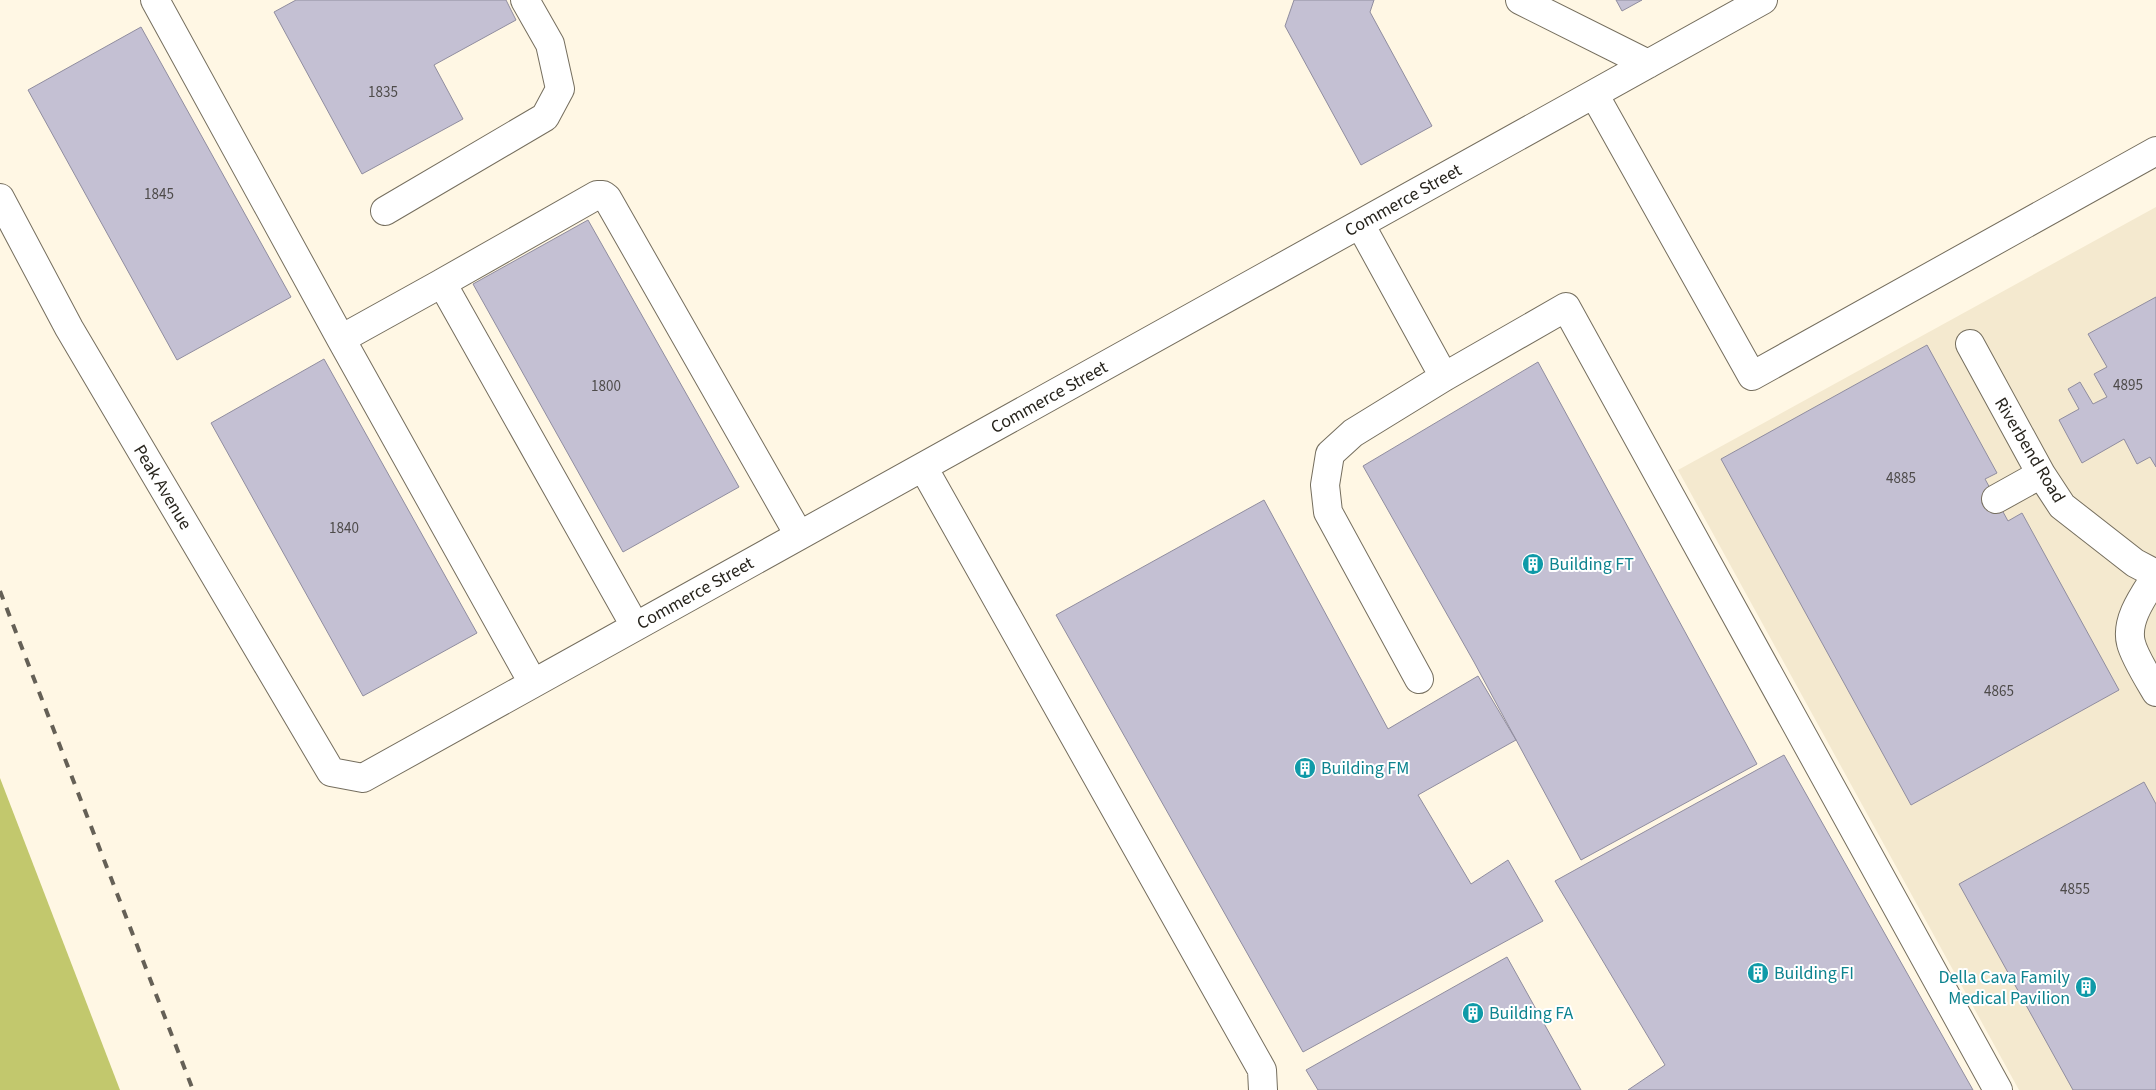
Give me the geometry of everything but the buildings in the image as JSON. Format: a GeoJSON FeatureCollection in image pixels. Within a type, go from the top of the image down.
{"type":"FeatureCollection","features":[{"type":"Feature","properties":{"kind":"street"},"geometry":{"type":"LineString","coordinates":[[155,0],[533,683]]}},
{"type":"Feature","properties":{"kind":"street"},"geometry":{"type":"LineString","coordinates":[[384,211],[545,117],[560,89],[550,44],[525,0]]}},
{"type":"Feature","properties":{"kind":"street"},"geometry":{"type":"LineString","coordinates":[[1520,0],[1648,64]]}},
{"type":"Feature","properties":{"kind":"street","name":"Commerce Street"},"geometry":{"type":"LineString","coordinates":[[331,772],[363,778],[1763,0]]}},
{"type":"Feature","properties":{"kind":"street"},"geometry":{"type":"LineString","coordinates":[[1594,94],[1752,376],[2156,151]]}},
{"type":"Feature","properties":{"kind":"street"},"geometry":{"type":"LineString","coordinates":[[341,339],[597,195],[603,194],[800,535]]}},
{"type":"Feature","properties":{"kind":"street","name":"Peak Avenue"},"geometry":{"type":"LineString","coordinates":[[0,198],[70,328],[331,772]]}},
{"type":"Feature","properties":{"kind":"street"},"geometry":{"type":"LineString","coordinates":[[1360,224],[1444,377]]}},
{"type":"Feature","properties":{"kind":"street"},"geometry":{"type":"LineString","coordinates":[[442,283],[635,626]]}},
{"type":"Feature","properties":{"kind":"street"},"geometry":{"type":"LineString","coordinates":[[1419,679],[1328,512],[1325,485],[1330,454],[1353,433],[1444,377],[1566,307],[1998,1090]]}},
{"type":"Feature","properties":{"kind":"street","name":"Riverbend Road"},"geometry":{"type":"LineString","coordinates":[[1970,344],[2041,474],[2062,506],[2135,563],[2156,575]]}},
{"type":"Feature","properties":{"kind":"street"},"geometry":{"type":"LineString","coordinates":[[923,466],[1262,1070],[1262,1090]]}},
{"type":"Feature","properties":{"kind":"street"},"geometry":{"type":"LineString","coordinates":[[1996,499],[2041,474]]}},
{"type":"Feature","properties":{"kind":"street"},"geometry":{"type":"LineString","coordinates":[[2156,575],[2131,623],[2131,644],[2156,692]]}},
{"type":"Feature","properties":{"kind":"shaded area"},"geometry":{"type":"Polygon","coordinates":[[[2156,207],[2156,1090],[2019,1090],[1678,470],[2156,207]]]}},
{"type":"Feature","properties":{"kind":"green space"},"geometry":{"type":"Polygon","coordinates":[[[0,778],[120,1090],[0,1090],[0,778]]]}},
{"type":"Feature","properties":{"kind":"railway"},"geometry":{"type":"LineString","coordinates":[[0,591],[193,1090]]}},
{"type":"Feature","properties":{"kind":"place","name":"Building FT"},"geometry":{"type":"Point","coordinates":[1533,564]}},
{"type":"Feature","properties":{"kind":"place","name":"Building FM"},"geometry":{"type":"Point","coordinates":[1305,768]}},
{"type":"Feature","properties":{"kind":"place","name":"Building FI"},"geometry":{"type":"Point","coordinates":[1758,973]}},
{"type":"Feature","properties":{"kind":"place","name":"Della Cava Family Medical Pavilion"},"geometry":{"type":"Point","coordinates":[2086,987]}},
{"type":"Feature","properties":{"kind":"place","name":"Building FA"},"geometry":{"type":"Point","coordinates":[1473,1013]}}]}
